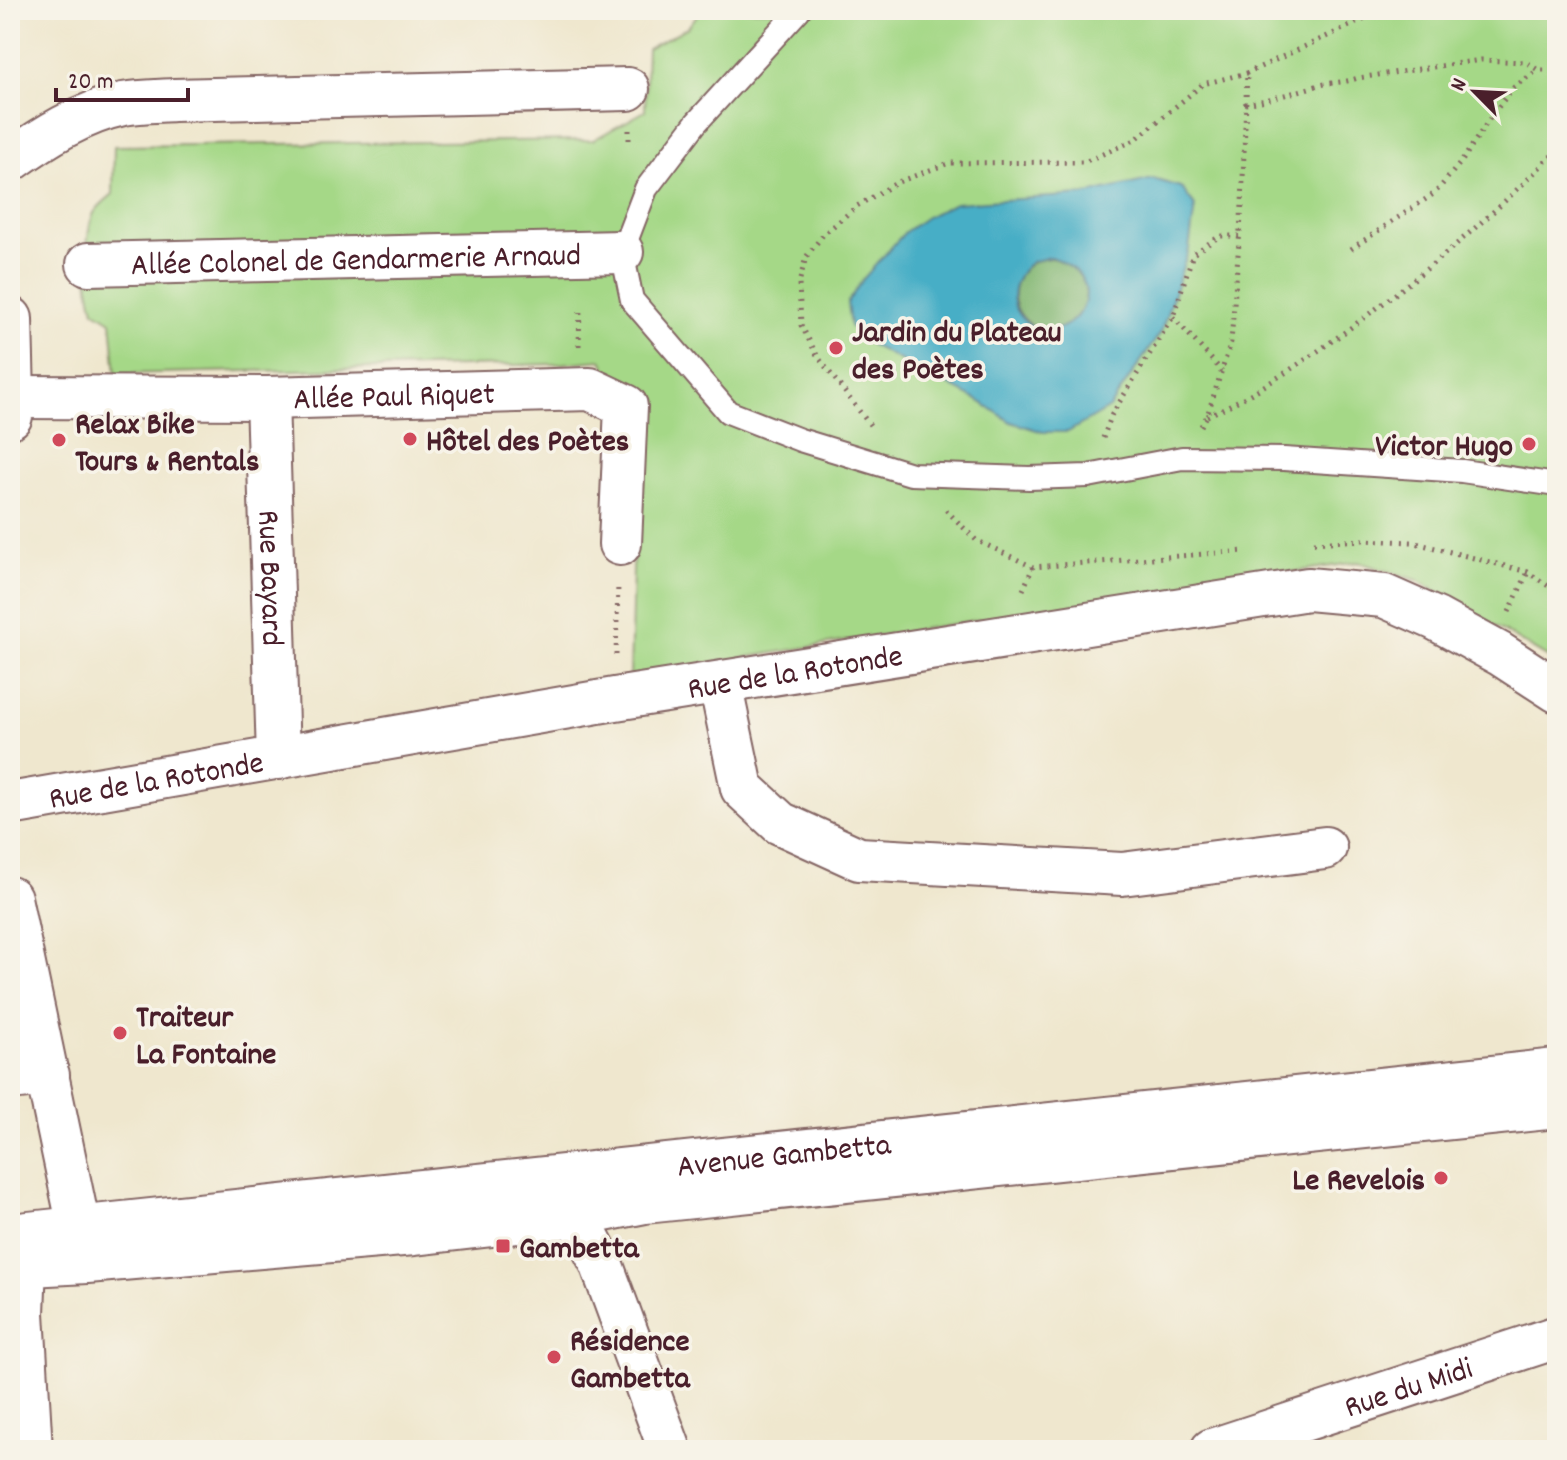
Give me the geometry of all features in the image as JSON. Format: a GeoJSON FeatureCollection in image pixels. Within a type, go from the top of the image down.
{"type":"FeatureCollection","features":[{"type":"Feature","properties":{"kind":"street"},"geometry":{"type":"LineString","coordinates":[[10,161],[92,113],[124,104],[173,100],[628,89]]}},
{"type":"Feature","properties":{"kind":"street","name":"Allée Colonel de Gendarmerie Arnaud"},"geometry":{"type":"LineString","coordinates":[[88,264],[622,252]]}},
{"type":"Feature","properties":{"kind":"street"},"geometry":{"type":"LineString","coordinates":[[10,319],[11,403]]}},
{"type":"Feature","properties":{"kind":"street","name":"Allée Paul Riquet"},"geometry":{"type":"LineString","coordinates":[[11,403],[590,389],[626,406],[620,544]]}},
{"type":"Feature","properties":{"kind":"street","name":"Rue Bayard"},"geometry":{"type":"LineString","coordinates":[[267,398],[278,758]]}},
{"type":"Feature","properties":{"kind":"street","name":"Rue de la Rotonde"},"geometry":{"type":"LineString","coordinates":[[10,804],[615,699],[1308,589],[1384,596],[1450,626],[1557,691]]}},
{"type":"Feature","properties":{"kind":"street"},"geometry":{"type":"LineString","coordinates":[[720,683],[742,788],[780,823],[859,859],[1122,874],[1325,848]]}},
{"type":"Feature","properties":{"kind":"street"},"geometry":{"type":"LineString","coordinates":[[10,898],[29,1077],[83,1244]]}},
{"type":"Feature","properties":{"kind":"street","name":"Avenue Gambetta"},"geometry":{"type":"LineString","coordinates":[[15,1255],[83,1244],[414,1233],[571,1196],[645,1201],[1423,1104],[1557,1071]]}},
{"type":"Feature","properties":{"kind":"street","name":"Avenue Gambetta"},"geometry":{"type":"LineString","coordinates":[[1423,1104],[1557,1106]]}},
{"type":"Feature","properties":{"kind":"street"},"geometry":{"type":"LineString","coordinates":[[571,1196],[601,1263],[670,1450]]}},
{"type":"Feature","properties":{"kind":"street"},"geometry":{"type":"LineString","coordinates":[[15,1255],[23,1313],[31,1450]]}},
{"type":"Feature","properties":{"kind":"street","name":"Rue du Midi"},"geometry":{"type":"LineString","coordinates":[[1212,1450],[1557,1337]]}},
{"type":"Feature","properties":{"kind":"lane"},"geometry":{"type":"LineString","coordinates":[[799,10],[696,123],[646,189],[622,252],[632,300],[728,412],[800,440],[911,474],[1029,478],[1088,476],[1182,458],[1284,459],[1432,469],[1557,485]]}},
{"type":"Feature","properties":{"kind":"path"},"geometry":{"type":"LineString","coordinates":[[1248,551],[1033,567],[976,540],[911,474],[818,357],[801,325],[799,283],[806,257],[823,235],[857,206],[898,182],[949,163],[1084,162],[1135,140],[1203,84],[1247,73],[1365,19],[1378,10]]}},
{"type":"Feature","properties":{"kind":"path"},"geometry":{"type":"LineString","coordinates":[[1245,104],[1275,100],[1323,84],[1342,84],[1358,78],[1481,60],[1526,62],[1538,70],[1557,70]]}},
{"type":"Feature","properties":{"kind":"path"},"geometry":{"type":"LineString","coordinates":[[1351,249],[1435,193],[1462,161],[1514,87],[1538,70]]}},
{"type":"Feature","properties":{"kind":"path"},"geometry":{"type":"LineString","coordinates":[[1182,458],[1207,416],[1231,342],[1247,73]]}},
{"type":"Feature","properties":{"kind":"path"},"geometry":{"type":"LineString","coordinates":[[1207,416],[1249,397],[1424,274],[1512,197],[1557,150]]}},
{"type":"Feature","properties":{"kind":"path"},"geometry":{"type":"LineString","coordinates":[[1088,476],[1112,414],[1173,317],[1193,254],[1220,236],[1239,236]]}},
{"type":"Feature","properties":{"kind":"path"},"geometry":{"type":"LineString","coordinates":[[1173,317],[1222,371]]}},
{"type":"Feature","properties":{"kind":"path"},"geometry":{"type":"LineString","coordinates":[[1307,544],[1362,540],[1412,542],[1528,572],[1557,592]]}},
{"type":"Feature","properties":{"kind":"path"},"geometry":{"type":"LineString","coordinates":[[615,699],[620,544]]}},
{"type":"Feature","properties":{"kind":"green space","name":"Jardin du Plateau des Poètes"},"geometry":{"type":"Polygon","coordinates":[[[701,10],[1557,10],[1557,663],[1417,580],[1358,562],[630,676],[637,429],[602,360],[558,364],[116,374],[111,321],[94,310],[87,261],[88,234],[94,213],[113,194],[114,146],[593,140],[645,111],[647,49],[688,27],[701,10]]]}},
{"type":"Feature","properties":{"kind":"green space"},"geometry":{"type":"Polygon","coordinates":[[[1050,258],[1070,264],[1080,274],[1086,294],[1080,314],[1070,324],[1050,330],[1030,324],[1020,314],[1014,294],[1020,274],[1030,264],[1050,258]]]}},
{"type":"Feature","properties":{"kind":"water"},"geometry":{"type":"Polygon","coordinates":[[[1153,179],[1181,187],[1195,206],[1189,249],[1161,332],[1109,408],[1068,432],[1043,432],[1011,422],[981,402],[869,344],[850,326],[847,303],[863,279],[905,232],[926,217],[955,203],[1083,195],[1153,179]],[[1050,257],[1032,262],[1022,271],[1014,291],[1014,304],[1031,326],[1048,330],[1064,326],[1077,316],[1085,301],[1084,285],[1074,269],[1050,257]]]}},
{"type":"Feature","properties":{"kind":"place","name":"Jardin du Plateau des Poètes"},"geometry":{"type":"Point","coordinates":[836,348]}},
{"type":"Feature","properties":{"kind":"place","name":"Hôtel des Poètes"},"geometry":{"type":"Point","coordinates":[410,439]}},
{"type":"Feature","properties":{"kind":"place","name":"Relax Bike Tours & Rentals"},"geometry":{"type":"Point","coordinates":[59,440]}},
{"type":"Feature","properties":{"kind":"place","name":"Victor Hugo"},"geometry":{"type":"Point","coordinates":[1529,444]}},
{"type":"Feature","properties":{"kind":"place","name":"Traiteur La Fontaine"},"geometry":{"type":"Point","coordinates":[120,1033]}},
{"type":"Feature","properties":{"kind":"place","name":"Le Revelois"},"geometry":{"type":"Point","coordinates":[1441,1178]}},
{"type":"Feature","properties":{"kind":"place","name":"Gambetta"},"geometry":{"type":"Point","coordinates":[503,1246]}},
{"type":"Feature","properties":{"kind":"place","name":"Résidence Gambetta"},"geometry":{"type":"Point","coordinates":[554,1357]}}]}
